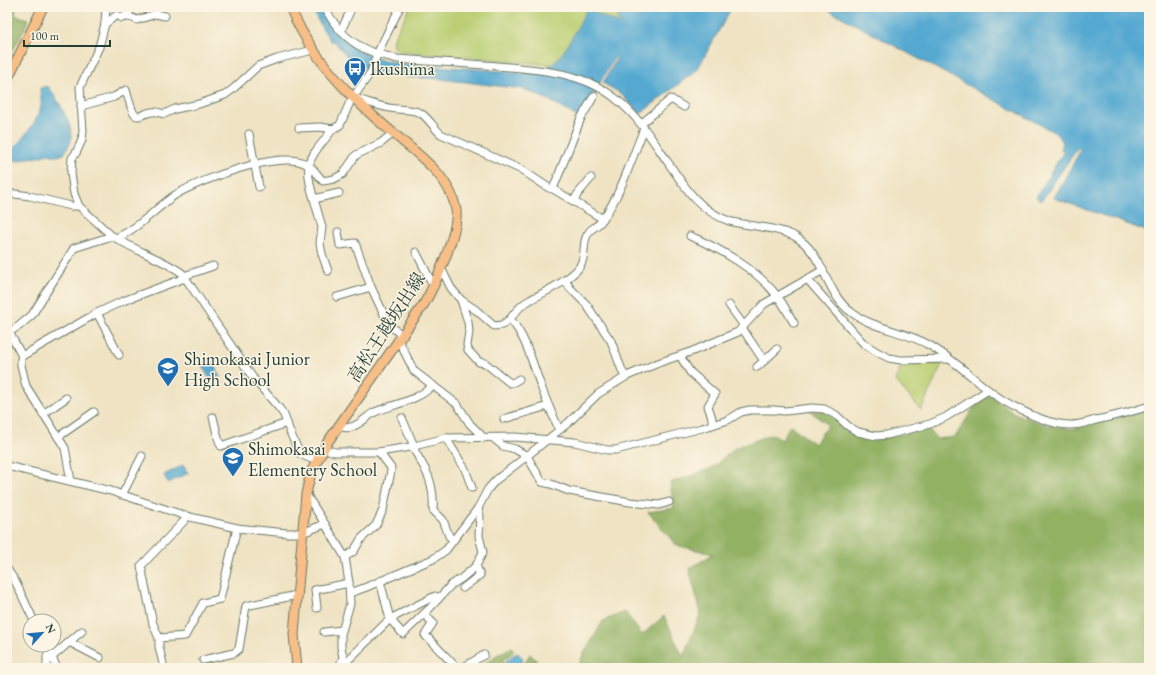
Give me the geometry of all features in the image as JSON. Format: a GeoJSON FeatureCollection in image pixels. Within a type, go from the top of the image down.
{"type":"FeatureCollection","features":[{"type":"Feature","properties":{"kind":"main road"},"geometry":{"type":"LineString","coordinates":[[7,80],[43,7]]}},
{"type":"Feature","properties":{"kind":"main road","name":"高松王越坂出線"},"geometry":{"type":"LineString","coordinates":[[290,7],[313,50],[328,70],[353,98],[431,165],[442,178],[450,190],[456,212],[456,224],[434,287],[424,304],[339,426],[317,460],[312,472],[306,494],[294,634],[297,668]]}},
{"type":"Feature","properties":{"kind":"street"},"geometry":{"type":"LineString","coordinates":[[106,7],[105,24],[99,47],[80,87],[83,131],[82,140],[72,158],[71,173],[74,194],[79,206],[114,237],[143,254],[173,267],[184,277],[250,373],[279,408],[300,454],[317,460]]}},
{"type":"Feature","properties":{"kind":"street"},"geometry":{"type":"LineString","coordinates":[[125,16],[134,7]]}},
{"type":"Feature","properties":{"kind":"street"},"geometry":{"type":"LineString","coordinates":[[325,7],[341,32],[365,50],[377,55],[398,59],[527,68],[568,75],[590,83],[614,97],[641,124],[689,193],[706,210],[729,221],[777,230],[794,236],[800,240],[813,254],[836,296],[852,313],[867,321],[914,338],[940,352],[988,390],[1016,407],[1040,419],[1069,425],[1081,424],[1149,406]]}},
{"type":"Feature","properties":{"kind":"street"},"geometry":{"type":"LineString","coordinates":[[341,32],[352,7]]}},
{"type":"Feature","properties":{"kind":"street"},"geometry":{"type":"LineString","coordinates":[[328,271],[322,254],[320,243],[322,227],[308,179],[308,165],[316,150],[332,129],[340,125],[353,98],[371,72],[377,55],[400,7]]}},
{"type":"Feature","properties":{"kind":"street"},"geometry":{"type":"LineString","coordinates":[[105,24],[117,15],[122,18],[125,16],[137,20],[156,14],[165,16]]}},
{"type":"Feature","properties":{"kind":"street"},"geometry":{"type":"LineString","coordinates":[[81,106],[114,97],[126,90],[133,113],[137,116],[142,116],[146,112],[153,111],[164,114],[175,109],[199,104],[225,95],[258,66],[277,59],[313,50]]}},
{"type":"Feature","properties":{"kind":"street"},"geometry":{"type":"LineString","coordinates":[[553,189],[581,118],[594,96]]}},
{"type":"Feature","properties":{"kind":"street"},"geometry":{"type":"LineString","coordinates":[[353,98],[385,108],[419,112],[441,134],[522,170],[549,188],[603,219]]}},
{"type":"Feature","properties":{"kind":"street"},"geometry":{"type":"LineString","coordinates":[[441,268],[451,288],[461,300],[476,310],[494,326],[502,325],[510,319],[528,300],[565,280],[580,267],[583,261],[586,237],[589,231],[598,226],[621,187],[641,124],[672,99],[684,107]]}},
{"type":"Feature","properties":{"kind":"street"},"geometry":{"type":"LineString","coordinates":[[298,128],[320,127],[332,129]]}},
{"type":"Feature","properties":{"kind":"street"},"geometry":{"type":"LineString","coordinates":[[71,481],[65,448],[26,386],[21,365],[22,356],[8,328],[19,326],[32,315],[74,248],[126,233],[177,194],[198,183],[219,175],[255,165],[286,159],[308,165],[323,181],[338,177],[343,174],[356,155],[381,143],[393,133]]}},
{"type":"Feature","properties":{"kind":"street"},"geometry":{"type":"LineString","coordinates":[[249,134],[258,187]]}},
{"type":"Feature","properties":{"kind":"street"},"geometry":{"type":"LineString","coordinates":[[574,202],[591,178]]}},
{"type":"Feature","properties":{"kind":"street"},"geometry":{"type":"LineString","coordinates":[[7,193],[30,196],[71,206],[79,206]]}},
{"type":"Feature","properties":{"kind":"street"},"geometry":{"type":"LineString","coordinates":[[314,199],[339,193]]}},
{"type":"Feature","properties":{"kind":"street"},"geometry":{"type":"LineString","coordinates":[[338,232],[340,245],[355,243],[371,287],[389,325],[400,337],[414,371],[457,404],[470,424],[484,438]]}},
{"type":"Feature","properties":{"kind":"street"},"geometry":{"type":"LineString","coordinates":[[690,236],[716,247],[757,275],[778,296],[794,322]]}},
{"type":"Feature","properties":{"kind":"street"},"geometry":{"type":"LineString","coordinates":[[416,252],[434,287]]}},
{"type":"Feature","properties":{"kind":"street"},"geometry":{"type":"LineString","coordinates":[[22,356],[96,313],[213,266]]}},
{"type":"Feature","properties":{"kind":"street"},"geometry":{"type":"LineString","coordinates":[[350,593],[433,559],[446,550],[478,508],[488,489],[496,480],[528,456],[598,394],[628,376],[738,332],[764,304],[822,270]]}},
{"type":"Feature","properties":{"kind":"street"},"geometry":{"type":"LineString","coordinates":[[807,279],[864,344],[879,353],[889,358],[901,360],[950,359]]}},
{"type":"Feature","properties":{"kind":"street"},"geometry":{"type":"LineString","coordinates":[[565,280],[570,288],[586,304],[612,341],[623,372],[628,376]]}},
{"type":"Feature","properties":{"kind":"street"},"geometry":{"type":"LineString","coordinates":[[337,297],[371,287]]}},
{"type":"Feature","properties":{"kind":"street"},"geometry":{"type":"LineString","coordinates":[[461,300],[468,322],[468,350],[479,362],[485,363],[510,383],[519,379]]}},
{"type":"Feature","properties":{"kind":"street"},"geometry":{"type":"LineString","coordinates":[[729,305],[764,361]]}},
{"type":"Feature","properties":{"kind":"street"},"geometry":{"type":"LineString","coordinates":[[96,313],[120,355]]}},
{"type":"Feature","properties":{"kind":"street"},"geometry":{"type":"LineString","coordinates":[[510,319],[515,325],[530,354],[548,406],[559,429]]}},
{"type":"Feature","properties":{"kind":"street"},"geometry":{"type":"LineString","coordinates":[[757,367],[777,349]]}},
{"type":"Feature","properties":{"kind":"street"},"geometry":{"type":"LineString","coordinates":[[680,356],[690,372],[715,394],[708,406],[712,418],[712,425]]}},
{"type":"Feature","properties":{"kind":"street"},"geometry":{"type":"LineString","coordinates":[[339,426],[346,428],[352,427],[374,413],[427,392],[433,385]]}},
{"type":"Feature","properties":{"kind":"street"},"geometry":{"type":"LineString","coordinates":[[324,449],[335,452],[379,452],[414,446],[446,438],[515,438],[575,442],[607,450],[616,450],[712,425],[728,420],[741,412],[750,410],[785,411],[812,408],[824,409],[836,415],[848,426],[858,432],[876,436],[887,435],[930,424],[946,417],[988,390]]}},
{"type":"Feature","properties":{"kind":"street"},"geometry":{"type":"LineString","coordinates":[[43,414],[66,398]]}},
{"type":"Feature","properties":{"kind":"street"},"geometry":{"type":"LineString","coordinates":[[504,419],[548,406]]}},
{"type":"Feature","properties":{"kind":"street"},"geometry":{"type":"LineString","coordinates":[[58,437],[94,412]]}},
{"type":"Feature","properties":{"kind":"street"},"geometry":{"type":"LineString","coordinates":[[213,417],[221,446],[287,423]]}},
{"type":"Feature","properties":{"kind":"street"},"geometry":{"type":"LineString","coordinates":[[402,418],[414,446],[415,453],[426,470],[434,499],[433,510],[443,520],[449,536],[453,540]]}},
{"type":"Feature","properties":{"kind":"street"},"geometry":{"type":"LineString","coordinates":[[446,438],[465,469],[472,488]]}},
{"type":"Feature","properties":{"kind":"street"},"geometry":{"type":"LineString","coordinates":[[493,438],[503,446],[528,456],[542,482],[545,484],[552,484],[568,491],[630,502],[659,505],[669,502]]}},
{"type":"Feature","properties":{"kind":"street"},"geometry":{"type":"LineString","coordinates":[[345,557],[354,551],[361,539],[376,525],[383,510],[391,468],[379,452]]}},
{"type":"Feature","properties":{"kind":"street"},"geometry":{"type":"LineString","coordinates":[[122,495],[142,456]]}},
{"type":"Feature","properties":{"kind":"street"},"geometry":{"type":"LineString","coordinates":[[7,466],[71,481],[122,495],[186,516],[237,528],[302,533],[325,524]]}},
{"type":"Feature","properties":{"kind":"street"},"geometry":{"type":"LineString","coordinates":[[306,494],[345,557],[350,593],[349,611],[342,630],[341,641],[344,661],[353,668]]}},
{"type":"Feature","properties":{"kind":"street"},"geometry":{"type":"LineString","coordinates":[[380,581],[390,619],[403,634],[451,585],[476,566],[483,552],[479,536],[480,516],[478,508]]}},
{"type":"Feature","properties":{"kind":"street"},"geometry":{"type":"LineString","coordinates":[[164,668],[159,647],[159,638],[153,624],[141,566],[185,520],[186,516]]}},
{"type":"Feature","properties":{"kind":"street"},"geometry":{"type":"LineString","coordinates":[[159,638],[185,636],[203,603],[220,599],[237,528]]}},
{"type":"Feature","properties":{"kind":"street"},"geometry":{"type":"LineString","coordinates":[[463,588],[480,575],[476,566]]}},
{"type":"Feature","properties":{"kind":"street"},"geometry":{"type":"LineString","coordinates":[[7,569],[15,581],[30,613]]}},
{"type":"Feature","properties":{"kind":"street"},"geometry":{"type":"LineString","coordinates":[[317,608],[315,590],[349,583]]}},
{"type":"Feature","properties":{"kind":"street"},"geometry":{"type":"LineString","coordinates":[[203,660],[234,653],[239,649],[246,606],[297,595]]}},
{"type":"Feature","properties":{"kind":"street"},"geometry":{"type":"LineString","coordinates":[[339,668],[344,661],[390,619],[435,596],[439,598]]}},
{"type":"Feature","properties":{"kind":"street"},"geometry":{"type":"LineString","coordinates":[[424,614],[433,623],[425,636],[457,668]]}},
{"type":"Feature","properties":{"kind":"street"},"geometry":{"type":"LineString","coordinates":[[324,632],[342,630]]}},
{"type":"Feature","properties":{"kind":"street"},"geometry":{"type":"LineString","coordinates":[[47,668],[47,656],[69,642],[82,631]]}},
{"type":"Feature","properties":{"kind":"street"},"geometry":{"type":"LineString","coordinates":[[69,642],[100,658]]}},
{"type":"Feature","properties":{"kind":"street"},"geometry":{"type":"LineString","coordinates":[[50,654],[57,668]]}},
{"type":"Feature","properties":{"kind":"street"},"geometry":{"type":"LineString","coordinates":[[462,668],[484,655]]}},
{"type":"Feature","properties":{"kind":"green space"},"geometry":{"type":"Polygon","coordinates":[[[7,7],[16,7],[15,15],[28,19],[24,31],[7,60],[7,7]]]}},
{"type":"Feature","properties":{"kind":"green space"},"geometry":{"type":"Polygon","coordinates":[[[410,7],[623,7],[617,19],[621,22],[620,24],[562,54],[552,65],[399,51],[394,47],[393,39],[410,7]]]}},
{"type":"Feature","properties":{"kind":"green space"},"geometry":{"type":"Polygon","coordinates":[[[903,363],[942,364],[921,410],[895,380],[903,363]]]}},
{"type":"Feature","properties":{"kind":"green space"},"geometry":{"type":"Polygon","coordinates":[[[988,396],[994,397],[1014,413],[1042,424],[1072,429],[1149,410],[1149,668],[578,668],[582,657],[603,621],[625,612],[642,635],[664,616],[683,657],[701,613],[689,569],[713,554],[676,545],[648,512],[674,508],[670,483],[712,468],[735,448],[772,434],[782,440],[790,425],[814,444],[828,425],[810,411],[824,411],[857,435],[866,438],[877,439],[928,429],[937,439],[955,437],[978,401],[988,396]]]}},
{"type":"Feature","properties":{"kind":"green space"},"geometry":{"type":"Polygon","coordinates":[[[512,647],[513,652],[503,660],[502,668],[479,668],[495,656],[512,647]]]}},
{"type":"Feature","properties":{"kind":"green space"},"geometry":{"type":"Polygon","coordinates":[[[530,654],[544,668],[522,668],[530,654]]]}},
{"type":"Feature","properties":{"kind":"water"},"geometry":{"type":"Polygon","coordinates":[[[313,7],[323,7],[337,30],[351,45],[367,55],[379,59],[402,64],[530,73],[548,67],[558,59],[572,38],[587,9],[620,24],[621,22],[617,19],[623,7],[732,7],[697,70],[640,114],[620,93],[603,83],[617,58],[615,57],[579,118],[547,99],[523,89],[440,79],[409,77],[372,71],[351,61],[334,41],[331,42],[317,19],[313,7]]]}},
{"type":"Feature","properties":{"kind":"water"},"geometry":{"type":"Polygon","coordinates":[[[823,7],[1149,7],[1149,232],[1054,198],[1080,151],[1079,146],[1041,201],[1036,197],[1064,151],[1061,149],[1063,143],[1059,135],[823,7]]]}},
{"type":"Feature","properties":{"kind":"water"},"geometry":{"type":"Polygon","coordinates":[[[48,86],[60,105],[70,127],[71,140],[69,146],[64,154],[58,156],[48,154],[19,161],[11,159],[9,153],[28,132],[39,114],[41,107],[40,88],[48,86]]]}},
{"type":"Feature","properties":{"kind":"water"},"geometry":{"type":"Polygon","coordinates":[[[210,358],[220,377],[211,382],[201,363],[210,358]]]}},
{"type":"Feature","properties":{"kind":"water"},"geometry":{"type":"Polygon","coordinates":[[[183,465],[188,473],[168,483],[164,475],[183,465]]]}},
{"type":"Feature","properties":{"kind":"water"},"geometry":{"type":"Polygon","coordinates":[[[518,653],[523,658],[520,668],[503,668],[505,663],[513,655],[518,653]]]}},
{"type":"Feature","properties":{"kind":"place","name":"Ikushima"},"geometry":{"type":"Point","coordinates":[355,88]}},
{"type":"Feature","properties":{"kind":"place","name":"Shimokasai Junior High School"},"geometry":{"type":"Point","coordinates":[168,388]}},
{"type":"Feature","properties":{"kind":"place","name":"Shimokasai Elementery School"},"geometry":{"type":"Point","coordinates":[233,478]}}]}
